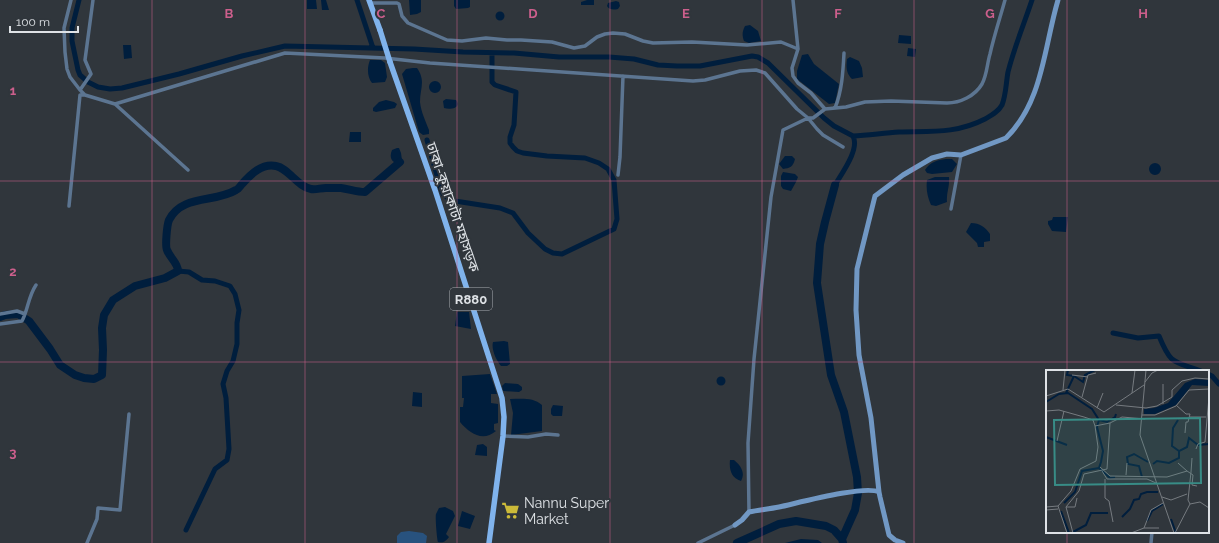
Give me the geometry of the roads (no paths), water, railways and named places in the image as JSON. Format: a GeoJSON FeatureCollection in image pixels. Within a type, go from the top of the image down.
{"type":"FeatureCollection","features":[{"type":"Feature","properties":{"kind":"main road","name":"ঢাকা-কুয়াকাটা মহাসড়ক"},"geometry":{"type":"LineString","coordinates":[[370,2],[442,211],[502,398],[504,417],[503,436],[489,543]]}},
{"type":"Feature","properties":{"kind":"street"},"geometry":{"type":"LineString","coordinates":[[70,0],[64,28],[67,69],[70,76],[85,95]]}},
{"type":"Feature","properties":{"kind":"street"},"geometry":{"type":"LineString","coordinates":[[80,90],[91,74],[85,60],[92,0]]}},
{"type":"Feature","properties":{"kind":"street"},"geometry":{"type":"LineString","coordinates":[[793,0],[798,48],[792,68],[793,76],[798,83],[811,93],[825,109]]}},
{"type":"Feature","properties":{"kind":"street"},"geometry":{"type":"LineString","coordinates":[[749,512],[747,477],[749,415],[771,197],[783,130],[810,118],[825,109],[865,102],[891,101],[956,103],[964,100],[977,90],[985,77],[1005,0]]}},
{"type":"Feature","properties":{"kind":"street"},"geometry":{"type":"LineString","coordinates":[[903,543],[894,540],[889,535],[879,492],[871,418],[859,355],[856,310],[857,269],[875,196],[904,175],[932,158],[947,154],[961,155],[1006,138],[1022,118],[1033,98],[1040,78],[1058,0]]}},
{"type":"Feature","properties":{"kind":"street"},"geometry":{"type":"LineString","coordinates":[[370,2],[397,3],[399,4],[402,16],[408,23],[447,40],[462,41],[486,38],[521,40],[552,42],[574,48],[585,46],[597,37],[613,33],[625,34],[643,41],[653,42],[692,42],[747,45],[781,42],[798,48]]}},
{"type":"Feature","properties":{"kind":"street"},"geometry":{"type":"LineString","coordinates":[[115,104],[285,53],[385,58],[430,63],[693,81],[705,80],[740,71],[756,70],[765,73],[797,109],[810,118],[823,135],[842,147]]}},
{"type":"Feature","properties":{"kind":"street"},"geometry":{"type":"LineString","coordinates":[[835,108],[839,100],[842,83],[844,53]]}},
{"type":"Feature","properties":{"kind":"street"},"geometry":{"type":"LineString","coordinates":[[618,175],[623,76]]}},
{"type":"Feature","properties":{"kind":"street"},"geometry":{"type":"LineString","coordinates":[[69,206],[80,95],[85,95],[115,104],[188,170]]}},
{"type":"Feature","properties":{"kind":"street"},"geometry":{"type":"LineString","coordinates":[[951,209],[961,155]]}},
{"type":"Feature","properties":{"kind":"street"},"geometry":{"type":"LineString","coordinates":[[0,324],[22,321],[32,292],[36,286]]}},
{"type":"Feature","properties":{"kind":"street"},"geometry":{"type":"LineString","coordinates":[[0,314],[17,311],[25,314]]}},
{"type":"Feature","properties":{"kind":"street"},"geometry":{"type":"LineString","coordinates":[[87,543],[97,519],[98,508],[120,510],[129,414]]}},
{"type":"Feature","properties":{"kind":"street"},"geometry":{"type":"LineString","coordinates":[[503,436],[528,437],[546,434],[558,435]]}},
{"type":"Feature","properties":{"kind":"street"},"geometry":{"type":"LineString","coordinates":[[698,543],[735,525],[749,512],[846,492],[870,490],[879,492]]}},
{"type":"Feature","properties":{"kind":"street"},"geometry":{"type":"LineString","coordinates":[[1151,543],[1152,533]]}},
{"type":"Feature","properties":{"kind":"waterway"},"geometry":{"type":"LineString","coordinates":[[79,0],[72,28],[72,41],[78,70],[80,75],[88,82],[98,87],[110,89],[122,88],[179,74],[242,56],[285,46],[514,53],[559,57],[609,57],[634,59],[658,65],[677,66],[700,66],[752,56],[758,57],[768,63],[824,118],[834,126],[853,136],[855,141],[852,154],[846,168],[835,185]]}},
{"type":"Feature","properties":{"kind":"waterway"},"geometry":{"type":"LineString","coordinates":[[357,0],[373,48]]}},
{"type":"Feature","properties":{"kind":"waterway"},"geometry":{"type":"LineString","coordinates":[[853,136],[899,132],[943,131],[974,124],[995,113],[1002,105],[1010,63],[1032,0]]}},
{"type":"Feature","properties":{"kind":"waterway"},"geometry":{"type":"LineString","coordinates":[[427,140],[443,194],[455,201],[500,208],[513,213],[528,233],[545,249],[553,253],[562,254],[614,229],[617,219],[614,180],[608,169],[599,163],[585,158],[523,153],[517,151],[510,143],[510,137],[514,125],[516,92],[495,85],[492,82],[492,53]]}},
{"type":"Feature","properties":{"kind":"waterway"},"geometry":{"type":"LineString","coordinates":[[0,317],[18,314],[29,321],[60,365],[75,375],[94,379],[102,375],[102,328],[104,315],[113,300],[135,286],[165,278],[178,271],[177,265],[167,250],[166,235],[169,220],[182,206],[200,200],[218,197],[237,190],[253,173],[266,166],[280,167],[306,188],[341,188],[365,192],[400,162]]}},
{"type":"Feature","properties":{"kind":"waterway"},"geometry":{"type":"LineString","coordinates":[[835,185],[820,244],[817,283],[831,375],[844,412],[857,477],[858,493],[855,510],[842,539],[843,543]]}},
{"type":"Feature","properties":{"kind":"waterway"},"geometry":{"type":"LineString","coordinates":[[178,271],[189,272],[202,280],[215,281],[230,286],[235,294],[239,310],[237,323],[237,344],[233,361],[227,371],[223,384],[226,398],[229,449],[227,460],[215,469],[186,530]]}},
{"type":"Feature","properties":{"kind":"waterway"},"geometry":{"type":"LineString","coordinates":[[1113,333],[1138,338],[1159,336],[1167,352],[1174,361],[1198,370]]}},
{"type":"Feature","properties":{"kind":"waterway"},"geometry":{"type":"LineString","coordinates":[[1209,374],[1219,384]]}},
{"type":"Feature","properties":{"kind":"waterway"},"geometry":{"type":"LineString","coordinates":[[737,543],[779,524],[796,521],[826,526],[834,530],[842,539]]}},
{"type":"Feature","properties":{"kind":"place","name":"Nannu Super Market"},"geometry":{"type":"Point","coordinates":[511,511]}}]}
